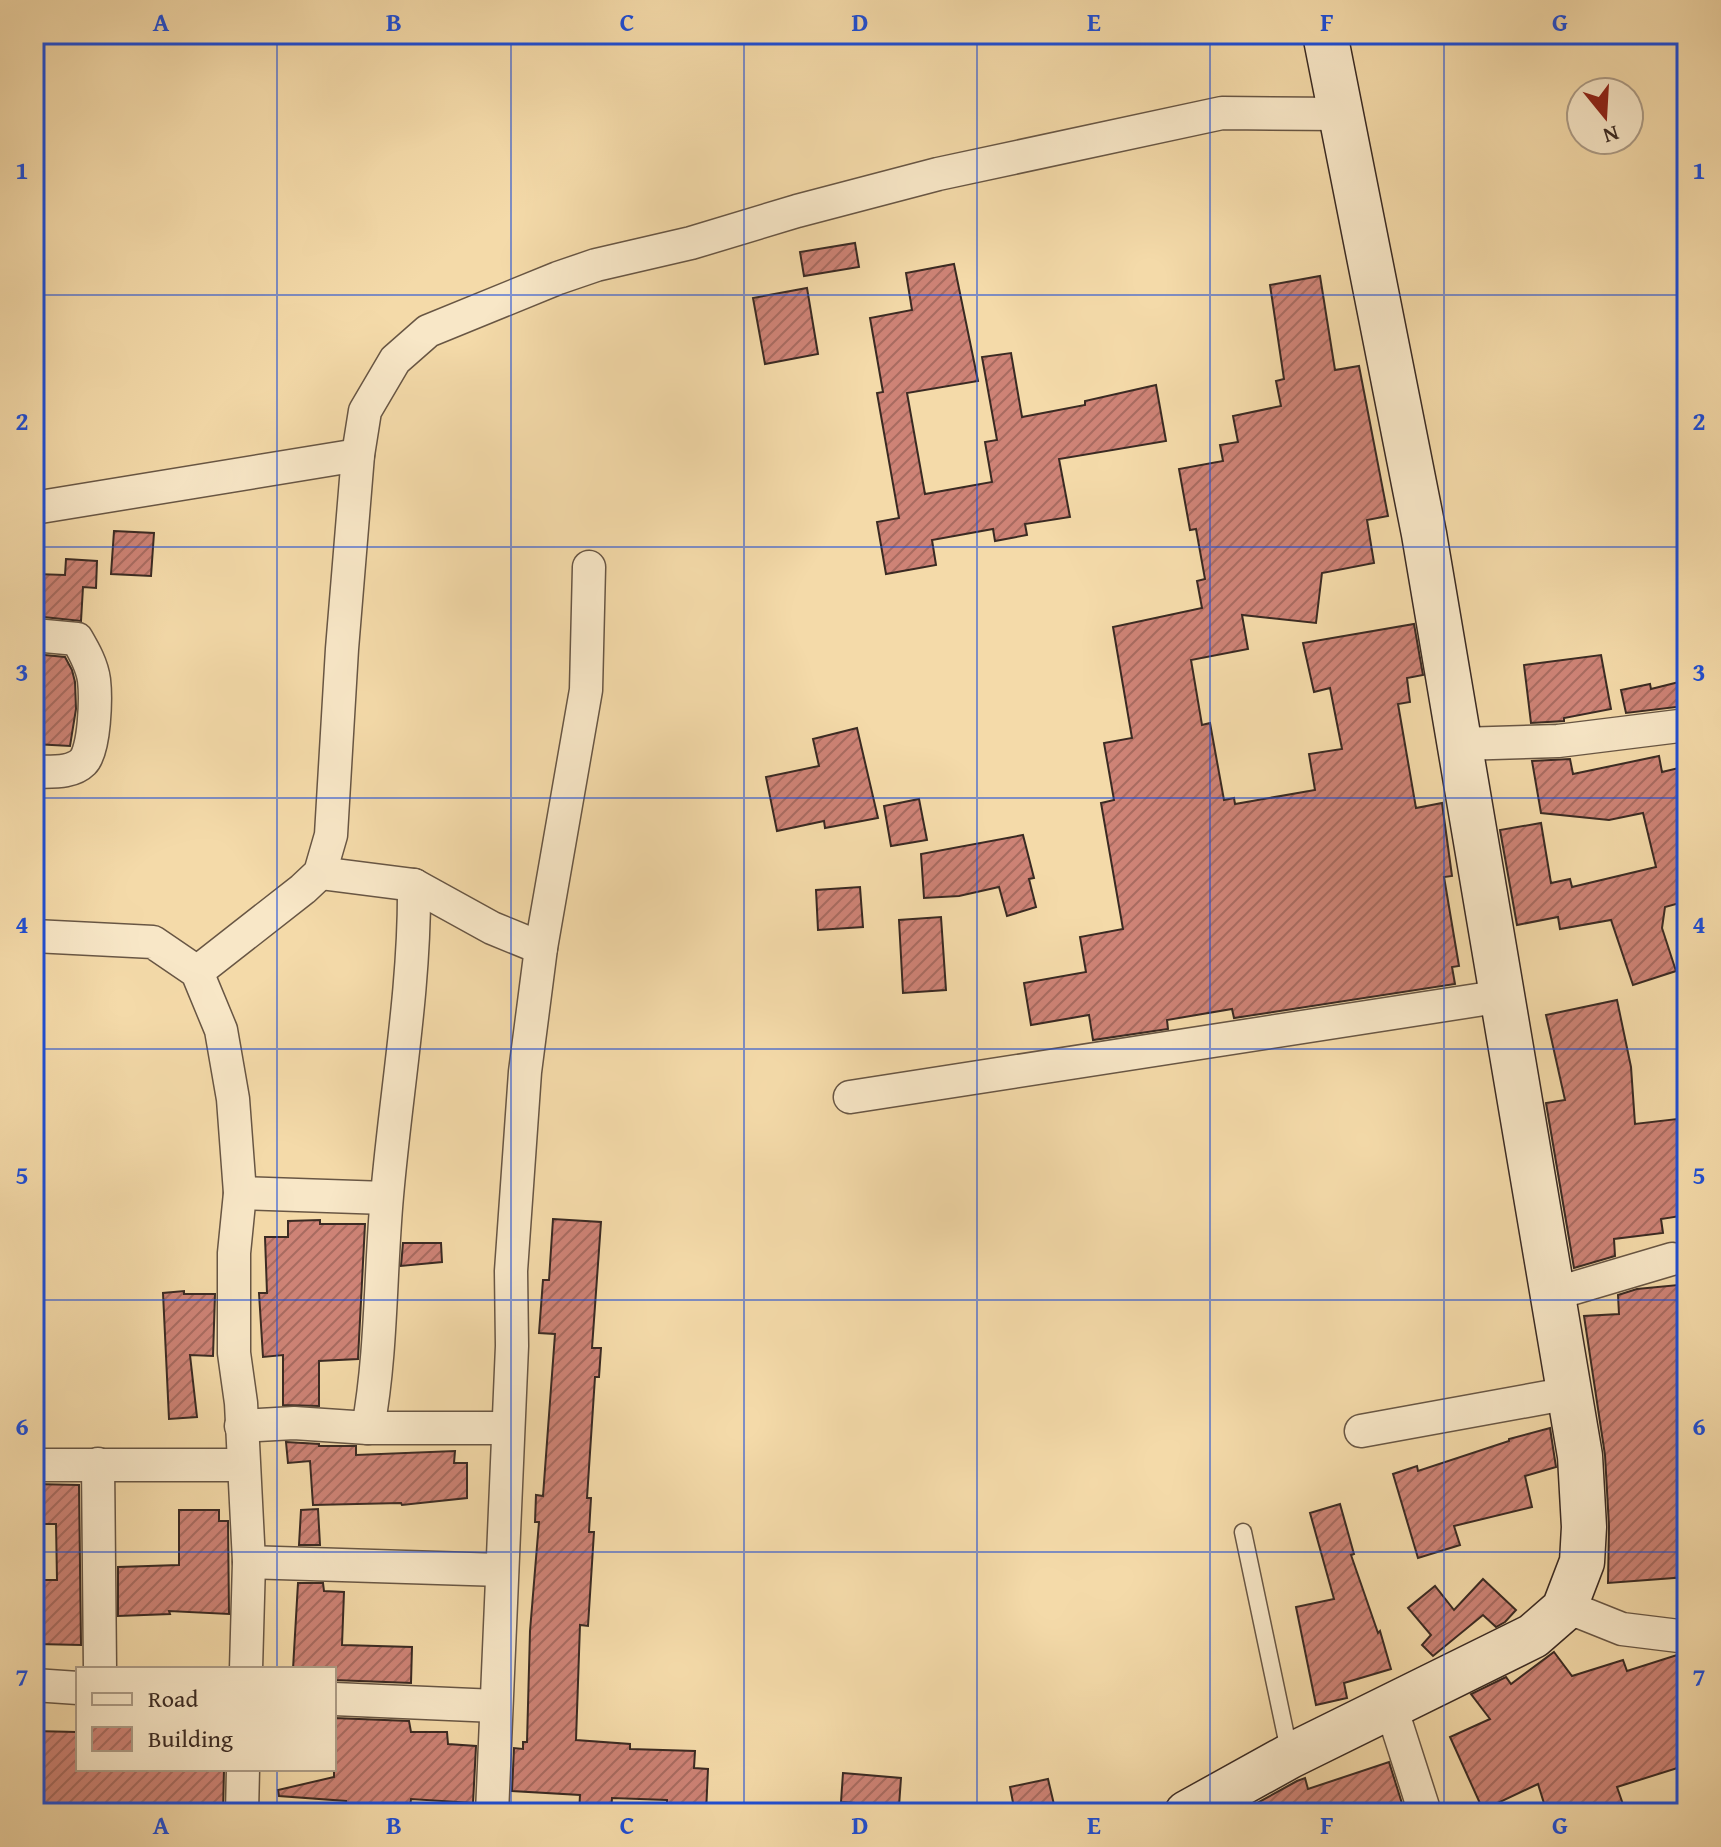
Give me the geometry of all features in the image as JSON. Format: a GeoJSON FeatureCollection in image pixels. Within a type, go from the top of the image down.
{"type":"FeatureCollection","features":[{"type":"Feature","properties":{"kind":"street"},"geometry":{"type":"LineString","coordinates":[[1187,1813],[1290,1756],[1533,1636],[1564,1609],[1582,1562],[1584,1527],[1580,1456],[1554,1294],[1424,534],[1325,34]]}},
{"type":"Feature","properties":{"kind":"street"},"geometry":{"type":"LineString","coordinates":[[197,972],[320,873],[331,835],[342,649],[358,455],[365,411],[395,360],[428,331],[558,278],[938,174],[1222,113],[1343,114]]}},
{"type":"Feature","properties":{"kind":"street"},"geometry":{"type":"LineString","coordinates":[[34,508],[358,455]]}},
{"type":"Feature","properties":{"kind":"street"},"geometry":{"type":"LineString","coordinates":[[492,1813],[512,1346],[511,1271],[523,1103],[541,948],[586,690],[589,567]]}},
{"type":"Feature","properties":{"kind":"street"},"geometry":{"type":"LineString","coordinates":[[34,635],[77,639],[94,678],[94,719],[89,750],[83,762],[64,771],[34,772]]}},
{"type":"Feature","properties":{"kind":"street"},"geometry":{"type":"LineString","coordinates":[[1460,744],[1558,741],[1687,725]]}},
{"type":"Feature","properties":{"kind":"street"},"geometry":{"type":"LineString","coordinates":[[320,873],[414,885],[492,928],[541,948]]}},
{"type":"Feature","properties":{"kind":"street"},"geometry":{"type":"LineString","coordinates":[[368,1428],[381,1318],[386,1198],[414,930],[414,885]]}},
{"type":"Feature","properties":{"kind":"street"},"geometry":{"type":"LineString","coordinates":[[34,936],[153,942],[197,972],[221,1030],[233,1099],[240,1193],[234,1253],[234,1339],[249,1562],[246,1667]]}},
{"type":"Feature","properties":{"kind":"street"},"geometry":{"type":"LineString","coordinates":[[850,1097],[1503,996]]}},
{"type":"Feature","properties":{"kind":"street"},"geometry":{"type":"LineString","coordinates":[[240,1193],[386,1198]]}},
{"type":"Feature","properties":{"kind":"street"},"geometry":{"type":"LineString","coordinates":[[1554,1294],[1672,1259]]}},
{"type":"Feature","properties":{"kind":"street"},"geometry":{"type":"LineString","coordinates":[[1361,1431],[1570,1393]]}},
{"type":"Feature","properties":{"kind":"street"},"geometry":{"type":"LineString","coordinates":[[241,1426],[294,1423],[368,1428],[507,1428]]}},
{"type":"Feature","properties":{"kind":"street"},"geometry":{"type":"LineString","coordinates":[[98,1464],[100,1667]]}},
{"type":"Feature","properties":{"kind":"street"},"geometry":{"type":"LineString","coordinates":[[34,1465],[243,1465]]}},
{"type":"Feature","properties":{"kind":"street"},"geometry":{"type":"LineString","coordinates":[[249,1562],[502,1570]]}},
{"type":"Feature","properties":{"kind":"street"},"geometry":{"type":"LineString","coordinates":[[1564,1609],[1622,1629],[1687,1637]]}},
{"type":"Feature","properties":{"kind":"street"},"geometry":{"type":"LineString","coordinates":[[34,1685],[76,1688]]}},
{"type":"Feature","properties":{"kind":"street"},"geometry":{"type":"LineString","coordinates":[[336,1699],[496,1706]]}},
{"type":"Feature","properties":{"kind":"street"},"geometry":{"type":"LineString","coordinates":[[1391,1707],[1425,1813]]}},
{"type":"Feature","properties":{"kind":"street"},"geometry":{"type":"LineString","coordinates":[[242,1813],[243,1771]]}},
{"type":"Feature","properties":{"kind":"lane"},"geometry":{"type":"LineString","coordinates":[[1243,1532],[1290,1756]]}},
{"type":"Feature","properties":{"kind":"building"},"geometry":{"type":"Polygon","coordinates":[[[855,243],[859,267],[804,276],[800,252],[855,243]]]}},
{"type":"Feature","properties":{"kind":"building"},"geometry":{"type":"Polygon","coordinates":[[[954,264],[978,381],[907,393],[925,494],[992,482],[985,442],[997,440],[982,357],[1011,353],[1022,417],[1085,405],[1085,401],[1156,385],[1166,441],[1059,459],[1070,517],[1025,524],[1027,535],[995,541],[993,529],[932,540],[936,565],[886,574],[877,522],[899,518],[877,393],[883,392],[870,318],[912,310],[906,273],[954,264]]]}},
{"type":"Feature","properties":{"kind":"building"},"geometry":{"type":"Polygon","coordinates":[[[1320,276],[1335,370],[1359,366],[1388,516],[1367,520],[1374,563],[1322,573],[1316,623],[1242,615],[1248,649],[1191,660],[1202,725],[1210,723],[1224,800],[1234,798],[1235,804],[1315,790],[1309,754],[1342,749],[1330,688],[1314,692],[1303,643],[1414,624],[1423,675],[1407,678],[1410,702],[1398,704],[1416,808],[1442,803],[1452,876],[1444,877],[1459,966],[1452,967],[1455,984],[1234,1018],[1232,1009],[1167,1020],[1168,1029],[1093,1040],[1089,1015],[1031,1025],[1024,983],[1086,972],[1080,937],[1123,929],[1101,803],[1114,800],[1104,743],[1132,738],[1113,627],[1202,608],[1197,581],[1205,579],[1196,529],[1190,530],[1179,469],[1223,461],[1220,445],[1238,442],[1233,416],[1281,406],[1276,381],[1284,379],[1270,285],[1320,276]]]}},
{"type":"Feature","properties":{"kind":"building"},"geometry":{"type":"Polygon","coordinates":[[[807,288],[818,354],[765,364],[753,298],[807,288]]]}},
{"type":"Feature","properties":{"kind":"building"},"geometry":{"type":"Polygon","coordinates":[[[114,531],[154,533],[151,576],[111,574],[114,531]]]}},
{"type":"Feature","properties":{"kind":"building"},"geometry":{"type":"Polygon","coordinates":[[[66,559],[97,561],[96,588],[83,587],[81,621],[34,616],[36,574],[65,575],[66,559]]]}},
{"type":"Feature","properties":{"kind":"building"},"geometry":{"type":"Polygon","coordinates":[[[34,654],[65,657],[72,670],[76,709],[70,746],[34,744],[34,654]]]}},
{"type":"Feature","properties":{"kind":"building"},"geometry":{"type":"Polygon","coordinates":[[[1601,655],[1611,709],[1564,718],[1564,721],[1531,723],[1524,665],[1601,655]]]}},
{"type":"Feature","properties":{"kind":"building"},"geometry":{"type":"Polygon","coordinates":[[[1679,682],[1685,706],[1626,713],[1621,690],[1650,684],[1651,689],[1679,682]]]}},
{"type":"Feature","properties":{"kind":"building"},"geometry":{"type":"Polygon","coordinates":[[[857,728],[878,818],[825,828],[824,821],[777,831],[766,777],[819,766],[813,739],[857,728]]]}},
{"type":"Feature","properties":{"kind":"building"},"geometry":{"type":"Polygon","coordinates":[[[1659,756],[1662,772],[1687,766],[1687,901],[1665,907],[1662,928],[1676,971],[1633,985],[1611,920],[1560,929],[1558,917],[1517,925],[1500,830],[1541,823],[1551,883],[1570,879],[1572,887],[1656,867],[1643,813],[1609,820],[1541,813],[1532,761],[1570,759],[1573,774],[1659,756]]]}},
{"type":"Feature","properties":{"kind":"building"},"geometry":{"type":"Polygon","coordinates":[[[919,799],[927,840],[891,846],[884,806],[919,799]]]}},
{"type":"Feature","properties":{"kind":"building"},"geometry":{"type":"Polygon","coordinates":[[[1023,835],[1034,878],[1029,879],[1036,907],[1007,916],[999,887],[959,896],[924,898],[921,854],[1023,835]]]}},
{"type":"Feature","properties":{"kind":"building"},"geometry":{"type":"Polygon","coordinates":[[[860,887],[863,927],[818,930],[816,890],[860,887]]]}},
{"type":"Feature","properties":{"kind":"building"},"geometry":{"type":"Polygon","coordinates":[[[941,917],[946,990],[903,993],[899,920],[941,917]]]}},
{"type":"Feature","properties":{"kind":"building"},"geometry":{"type":"Polygon","coordinates":[[[1617,1000],[1631,1067],[1635,1124],[1677,1119],[1683,1165],[1687,1165],[1687,1215],[1661,1219],[1663,1233],[1614,1239],[1615,1256],[1574,1268],[1546,1103],[1565,1100],[1546,1015],[1617,1000]]]}},
{"type":"Feature","properties":{"kind":"building"},"geometry":{"type":"Polygon","coordinates":[[[553,1219],[601,1222],[592,1348],[601,1348],[599,1377],[595,1377],[587,1498],[591,1498],[589,1532],[594,1532],[588,1626],[580,1625],[576,1740],[630,1744],[630,1749],[695,1751],[694,1768],[708,1769],[706,1813],[667,1813],[667,1800],[612,1798],[611,1813],[579,1813],[580,1795],[512,1791],[514,1748],[523,1749],[523,1742],[527,1742],[530,1631],[539,1522],[535,1522],[536,1495],[543,1496],[555,1334],[539,1333],[543,1280],[549,1280],[553,1219]]]}},
{"type":"Feature","properties":{"kind":"building"},"geometry":{"type":"Polygon","coordinates":[[[320,1220],[320,1224],[365,1224],[358,1359],[319,1361],[319,1406],[283,1405],[283,1355],[263,1357],[259,1293],[267,1293],[265,1237],[288,1237],[288,1221],[320,1220]]]}},
{"type":"Feature","properties":{"kind":"building"},"geometry":{"type":"Polygon","coordinates":[[[403,1243],[441,1243],[442,1262],[401,1266],[403,1243]]]}},
{"type":"Feature","properties":{"kind":"building"},"geometry":{"type":"Polygon","coordinates":[[[1678,1285],[1687,1371],[1687,1577],[1608,1583],[1605,1455],[1584,1316],[1619,1314],[1618,1295],[1637,1289],[1678,1285]]]}},
{"type":"Feature","properties":{"kind":"building"},"geometry":{"type":"Polygon","coordinates":[[[184,1291],[184,1294],[215,1294],[213,1356],[190,1355],[197,1417],[169,1419],[163,1293],[184,1291]]]}},
{"type":"Feature","properties":{"kind":"building"},"geometry":{"type":"Polygon","coordinates":[[[1550,1428],[1556,1467],[1525,1476],[1532,1507],[1454,1526],[1460,1545],[1418,1558],[1393,1474],[1417,1466],[1418,1471],[1550,1428]]]}},
{"type":"Feature","properties":{"kind":"building"},"geometry":{"type":"Polygon","coordinates":[[[286,1442],[356,1446],[356,1455],[455,1451],[454,1463],[467,1463],[467,1498],[402,1505],[313,1505],[310,1461],[288,1463],[286,1442]]]}},
{"type":"Feature","properties":{"kind":"building"},"geometry":{"type":"Polygon","coordinates":[[[34,1484],[79,1485],[81,1645],[37,1644],[39,1608],[34,1608],[34,1580],[57,1580],[56,1524],[34,1524],[34,1484]]]}},
{"type":"Feature","properties":{"kind":"building"},"geometry":{"type":"Polygon","coordinates":[[[1340,1504],[1354,1554],[1351,1555],[1391,1669],[1344,1683],[1347,1698],[1316,1705],[1296,1607],[1334,1599],[1310,1513],[1340,1504]]]}},
{"type":"Feature","properties":{"kind":"building"},"geometry":{"type":"Polygon","coordinates":[[[318,1509],[320,1545],[299,1545],[301,1510],[318,1509]]]}},
{"type":"Feature","properties":{"kind":"building"},"geometry":{"type":"Polygon","coordinates":[[[179,1510],[219,1510],[219,1521],[228,1521],[229,1614],[169,1611],[170,1614],[118,1616],[118,1567],[179,1565],[179,1510]]]}},
{"type":"Feature","properties":{"kind":"building"},"geometry":{"type":"Polygon","coordinates":[[[1483,1579],[1516,1610],[1496,1627],[1483,1615],[1433,1656],[1422,1645],[1431,1635],[1408,1608],[1435,1586],[1454,1610],[1483,1579]]]}},
{"type":"Feature","properties":{"kind":"building"},"geometry":{"type":"Polygon","coordinates":[[[298,1583],[323,1583],[324,1591],[344,1592],[342,1645],[412,1647],[411,1683],[336,1680],[336,1667],[293,1667],[298,1583]]]}},
{"type":"Feature","properties":{"kind":"building"},"geometry":{"type":"Polygon","coordinates":[[[1554,1652],[1572,1676],[1623,1660],[1627,1671],[1677,1655],[1687,1687],[1687,1765],[1617,1787],[1626,1813],[1547,1813],[1538,1784],[1483,1810],[1450,1737],[1490,1719],[1471,1694],[1506,1677],[1511,1684],[1554,1652]]]}},
{"type":"Feature","properties":{"kind":"building"},"geometry":{"type":"Polygon","coordinates":[[[336,1718],[409,1721],[411,1732],[447,1732],[448,1744],[476,1746],[473,1803],[411,1799],[409,1813],[345,1813],[346,1801],[279,1796],[278,1790],[334,1777],[336,1718]]]}},
{"type":"Feature","properties":{"kind":"building"},"geometry":{"type":"Polygon","coordinates":[[[34,1731],[76,1732],[76,1771],[224,1771],[223,1813],[34,1813],[34,1731]]]}},
{"type":"Feature","properties":{"kind":"building"},"geometry":{"type":"Polygon","coordinates":[[[1389,1762],[1405,1813],[1239,1813],[1305,1778],[1308,1789],[1389,1762]]]}},
{"type":"Feature","properties":{"kind":"building"},"geometry":{"type":"Polygon","coordinates":[[[843,1773],[901,1778],[899,1806],[841,1802],[843,1773]]]}},
{"type":"Feature","properties":{"kind":"building"},"geometry":{"type":"Polygon","coordinates":[[[1048,1779],[1056,1813],[1015,1813],[1010,1787],[1048,1779]]]}}]}
